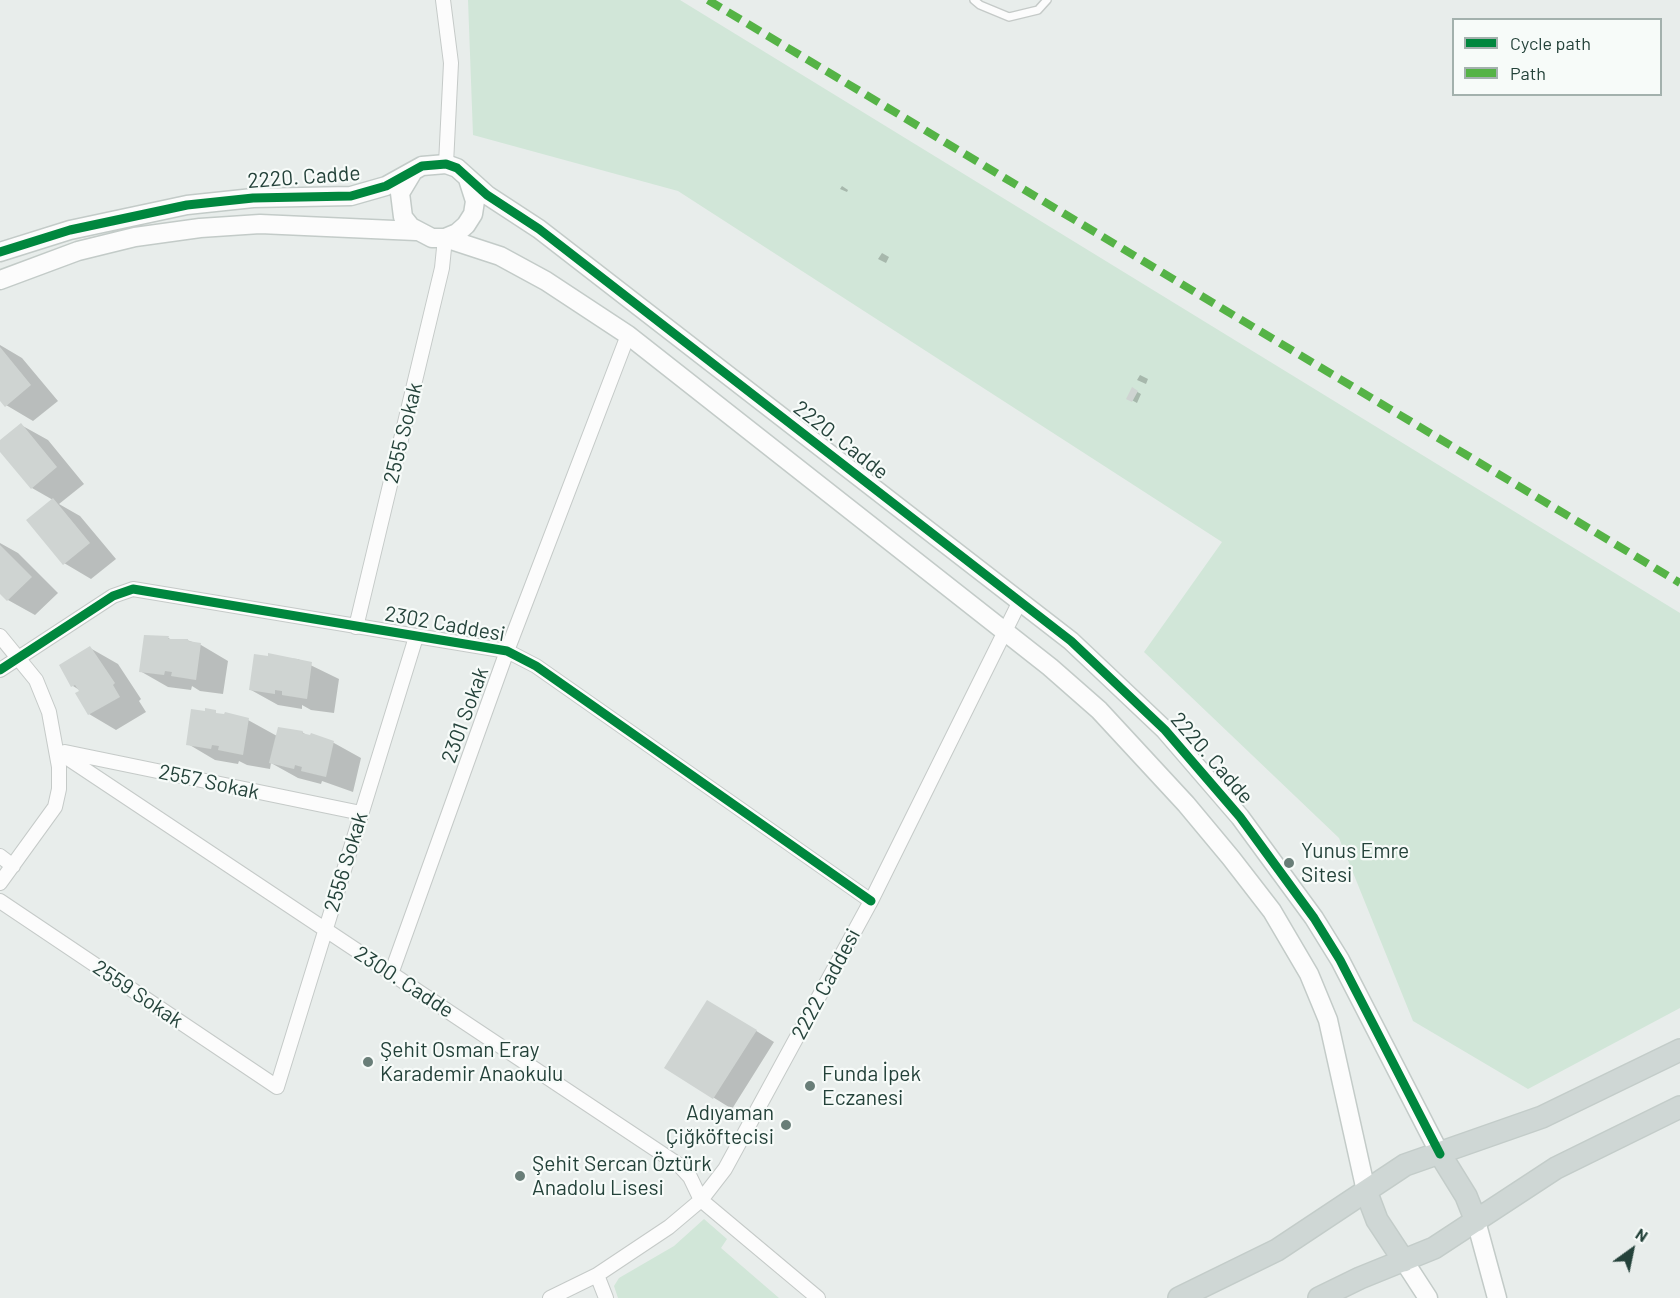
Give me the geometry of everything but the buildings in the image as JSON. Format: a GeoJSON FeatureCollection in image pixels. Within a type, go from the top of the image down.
{"type":"FeatureCollection","features":[{"type":"Feature","properties":{"kind":"main road"},"geometry":{"type":"LineString","coordinates":[[1179,1298],[1277,1250],[1405,1165],[1542,1117],[1680,1050]]}},
{"type":"Feature","properties":{"kind":"main road"},"geometry":{"type":"LineString","coordinates":[[1319,1298],[1434,1248],[1556,1168],[1680,1107]]}},
{"type":"Feature","properties":{"kind":"main road"},"geometry":{"type":"LineString","coordinates":[[1440,1154],[1466,1196],[1476,1221]]}},
{"type":"Feature","properties":{"kind":"main road"},"geometry":{"type":"LineString","coordinates":[[1366,1191],[1377,1220],[1404,1261]]}},
{"type":"Feature","properties":{"kind":"street"},"geometry":{"type":"LineString","coordinates":[[443,0],[451,63],[446,164]]}},
{"type":"Feature","properties":{"kind":"street","name":"2220. Cadde"},"geometry":{"type":"LineString","coordinates":[[0,252],[70,230],[187,205],[253,198],[351,196],[386,186],[422,166],[446,164],[458,168],[487,195],[539,229],[1071,641],[1165,730],[1240,817],[1314,918],[1340,960],[1440,1154]]}},
{"type":"Feature","properties":{"kind":"street"},"geometry":{"type":"LineString","coordinates":[[416,231],[403,217],[400,193],[408,177],[422,166]]}},
{"type":"Feature","properties":{"kind":"street"},"geometry":{"type":"LineString","coordinates":[[445,238],[457,233],[473,214],[475,201],[473,188],[467,177]]}},
{"type":"Feature","properties":{"kind":"street","name":"2220. Cadde"},"geometry":{"type":"LineString","coordinates":[[0,280],[78,250],[135,237],[201,228],[260,224],[416,231],[432,238],[445,238],[500,256],[537,276],[628,335],[1005,631],[1099,710],[1186,804],[1272,912],[1310,974],[1328,1020],[1366,1191]]}},
{"type":"Feature","properties":{"kind":"street","name":"2555 Sokak"},"geometry":{"type":"LineString","coordinates":[[356,627],[442,268],[445,238]]}},
{"type":"Feature","properties":{"kind":"street","name":"2301 Sokak"},"geometry":{"type":"LineString","coordinates":[[391,974],[507,651],[628,335]]}},
{"type":"Feature","properties":{"kind":"street","name":"2302 Caddesi"},"geometry":{"type":"LineString","coordinates":[[0,670],[113,596],[133,589],[507,651],[536,666],[871,901]]}},
{"type":"Feature","properties":{"kind":"street","name":"2222 Caddesi"},"geometry":{"type":"LineString","coordinates":[[550,1298],[597,1275],[669,1227],[701,1200],[725,1169],[871,901],[1020,601]]}},
{"type":"Feature","properties":{"kind":"street"},"geometry":{"type":"LineString","coordinates":[[0,636],[36,680],[43,697],[57,751],[59,789],[55,807],[0,883]]}},
{"type":"Feature","properties":{"kind":"street","name":"2556 Sokak"},"geometry":{"type":"LineString","coordinates":[[276,1087],[416,637]]}},
{"type":"Feature","properties":{"kind":"street","name":"2557 Sokak"},"geometry":{"type":"LineString","coordinates":[[57,751],[361,813]]}},
{"type":"Feature","properties":{"kind":"street","name":"2300. Cadde"},"geometry":{"type":"LineString","coordinates":[[57,751],[679,1164],[690,1177],[701,1200],[818,1298]]}},
{"type":"Feature","properties":{"kind":"street"},"geometry":{"type":"LineString","coordinates":[[0,856],[13,866]]}},
{"type":"Feature","properties":{"kind":"street","name":"2559 Sokak"},"geometry":{"type":"LineString","coordinates":[[0,901],[276,1087]]}},
{"type":"Feature","properties":{"kind":"street"},"geometry":{"type":"LineString","coordinates":[[1476,1221],[1497,1298]]}},
{"type":"Feature","properties":{"kind":"street"},"geometry":{"type":"LineString","coordinates":[[1404,1261],[1428,1298]]}},
{"type":"Feature","properties":{"kind":"street"},"geometry":{"type":"LineString","coordinates":[[597,1275],[606,1298]]}},
{"type":"Feature","properties":{"kind":"lane"},"geometry":{"type":"LineString","coordinates":[[974,0],[980,5],[1009,17],[1038,10],[1047,0]]}},
{"type":"Feature","properties":{"kind":"green space"},"geometry":{"type":"Polygon","coordinates":[[[468,0],[680,0],[1680,613],[1680,1008],[1528,1089],[1413,1021],[1339,838],[1144,652],[1222,542],[678,191],[473,135],[468,0]]]}},
{"type":"Feature","properties":{"kind":"green space"},"geometry":{"type":"Polygon","coordinates":[[[704,1219],[727,1239],[721,1248],[779,1298],[618,1298],[614,1286],[619,1278],[674,1246],[704,1219]]]}},
{"type":"Feature","properties":{"kind":"marked path"},"geometry":{"type":"LineString","coordinates":[[708,0],[1680,583]]}},
{"type":"Feature","properties":{"kind":"cycle path"},"geometry":{"type":"LineString","coordinates":[[0,252],[70,230],[187,205],[253,198],[351,196],[386,186],[422,166],[446,164],[457,168],[487,195],[539,229],[1071,641],[1165,730],[1240,817],[1314,918],[1340,960],[1440,1154]]}},
{"type":"Feature","properties":{"kind":"cycle path"},"geometry":{"type":"LineString","coordinates":[[0,670],[113,596],[133,589],[507,651],[536,666],[871,901]]}},
{"type":"Feature","properties":{"kind":"place","name":"Yunus Emre Sitesi"},"geometry":{"type":"Point","coordinates":[1289,863]}},
{"type":"Feature","properties":{"kind":"place","name":"Şehit Osman Eray Karademir Anaokulu"},"geometry":{"type":"Point","coordinates":[368,1062]}},
{"type":"Feature","properties":{"kind":"place","name":"Funda İpek Eczanesi"},"geometry":{"type":"Point","coordinates":[810,1086]}},
{"type":"Feature","properties":{"kind":"place","name":"Adıyaman Çiğköftecisi"},"geometry":{"type":"Point","coordinates":[786,1125]}},
{"type":"Feature","properties":{"kind":"place","name":"Şehit Sercan Öztürk Anadolu Lisesi"},"geometry":{"type":"Point","coordinates":[520,1176]}}]}
